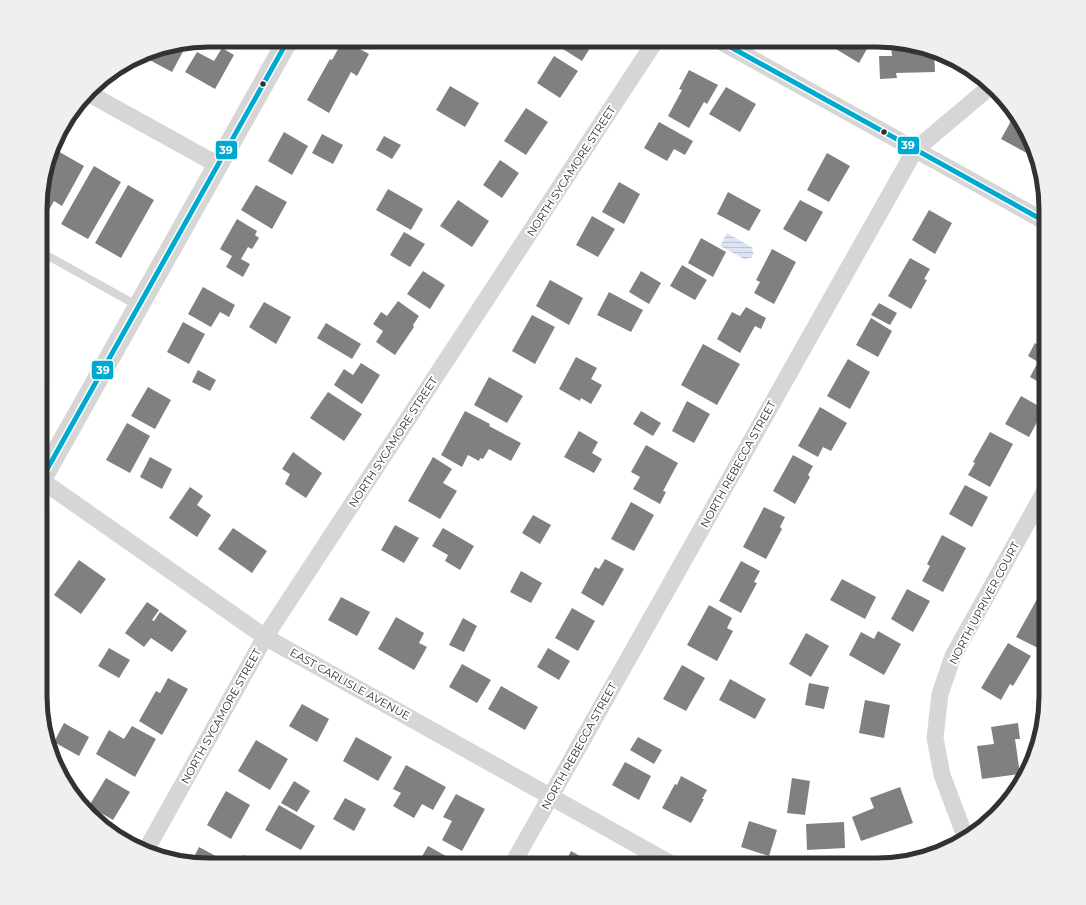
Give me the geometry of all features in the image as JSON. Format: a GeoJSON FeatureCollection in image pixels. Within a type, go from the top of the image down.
{"type":"FeatureCollection","features":[{"type":"Feature","properties":{"kind":"street"},"geometry":{"type":"LineString","coordinates":[[47,469],[284,47]]}},
{"type":"Feature","properties":{"kind":"street","name":"NORTH SYCAMORE STREET"},"geometry":{"type":"LineString","coordinates":[[148,846],[265,637],[651,47]]}},
{"type":"Feature","properties":{"kind":"street"},"geometry":{"type":"LineString","coordinates":[[731,47],[1039,218]]}},
{"type":"Feature","properties":{"kind":"street","name":"NORTH REBECCA STREET"},"geometry":{"type":"LineString","coordinates":[[516,858],[915,150],[986,90]]}},
{"type":"Feature","properties":{"kind":"street"},"geometry":{"type":"LineString","coordinates":[[93,97],[218,165]]}},
{"type":"Feature","properties":{"kind":"street","name":"EAST CARLISLE AVENUE"},"geometry":{"type":"LineString","coordinates":[[47,484],[265,637],[660,858]]}},
{"type":"Feature","properties":{"kind":"street","name":"NORTH UPRIVER COURT"},"geometry":{"type":"LineString","coordinates":[[964,833],[942,775],[935,738],[940,694],[953,656],[1039,502]]}},
{"type":"Feature","properties":{"kind":"lane"},"geometry":{"type":"LineString","coordinates":[[47,255],[138,306]]}},
{"type":"Feature","properties":{"kind":"water"},"geometry":{"type":"Polygon","coordinates":[[[727,233],[753,248],[752,251],[754,253],[751,258],[746,260],[720,246],[727,233]]]}},
{"type":"Feature","properties":{"kind":"building"},"geometry":{"type":"Polygon","coordinates":[[[339,47],[356,47],[369,54],[357,76],[351,72],[329,113],[307,100],[330,59],[332,60],[339,47]]]}},
{"type":"Feature","properties":{"kind":"building"},"geometry":{"type":"Polygon","coordinates":[[[560,47],[591,47],[582,61],[560,47]]]}},
{"type":"Feature","properties":{"kind":"building"},"geometry":{"type":"Polygon","coordinates":[[[833,47],[868,47],[859,63],[833,47]]]}},
{"type":"Feature","properties":{"kind":"building"},"geometry":{"type":"Polygon","coordinates":[[[891,47],[908,50],[934,58],[935,72],[896,73],[897,78],[880,79],[879,56],[892,56],[891,47]]]}},
{"type":"Feature","properties":{"kind":"building"},"geometry":{"type":"Polygon","coordinates":[[[222,48],[234,55],[215,89],[185,72],[197,52],[214,61],[222,48]]]}},
{"type":"Feature","properties":{"kind":"building"},"geometry":{"type":"Polygon","coordinates":[[[184,49],[172,72],[147,59],[184,49]]]}},
{"type":"Feature","properties":{"kind":"building"},"geometry":{"type":"Polygon","coordinates":[[[554,56],[578,71],[560,98],[537,83],[554,56]]]}},
{"type":"Feature","properties":{"kind":"building"},"geometry":{"type":"Polygon","coordinates":[[[689,70],[718,85],[707,104],[704,102],[689,128],[668,116],[682,90],[679,89],[689,70]]]}},
{"type":"Feature","properties":{"kind":"building"},"geometry":{"type":"Polygon","coordinates":[[[450,86],[479,103],[465,127],[436,110],[450,86]]]}},
{"type":"Feature","properties":{"kind":"building"},"geometry":{"type":"Polygon","coordinates":[[[726,87],[756,104],[740,132],[709,114],[726,87]]]}},
{"type":"Feature","properties":{"kind":"building"},"geometry":{"type":"Polygon","coordinates":[[[526,108],[548,122],[526,155],[504,141],[526,108]]]}},
{"type":"Feature","properties":{"kind":"building"},"geometry":{"type":"Polygon","coordinates":[[[1011,121],[1014,122],[1029,154],[1001,139],[1011,121]]]}},
{"type":"Feature","properties":{"kind":"building"},"geometry":{"type":"Polygon","coordinates":[[[659,122],[693,141],[685,155],[674,149],[667,161],[644,148],[659,122]]]}},
{"type":"Feature","properties":{"kind":"building"},"geometry":{"type":"Polygon","coordinates":[[[284,132],[308,146],[292,175],[268,161],[284,132]]]}},
{"type":"Feature","properties":{"kind":"building"},"geometry":{"type":"Polygon","coordinates":[[[322,134],[343,145],[333,164],[312,153],[322,134]]]}},
{"type":"Feature","properties":{"kind":"building"},"geometry":{"type":"Polygon","coordinates":[[[384,136],[401,145],[392,159],[376,150],[384,136]]]}},
{"type":"Feature","properties":{"kind":"building"},"geometry":{"type":"Polygon","coordinates":[[[58,151],[84,166],[62,206],[54,201],[47,213],[48,188],[58,151]]]}},
{"type":"Feature","properties":{"kind":"building"},"geometry":{"type":"Polygon","coordinates":[[[827,153],[850,166],[829,202],[807,190],[827,153]]]}},
{"type":"Feature","properties":{"kind":"building"},"geometry":{"type":"Polygon","coordinates":[[[500,160],[519,173],[502,198],[483,185],[500,160]]]}},
{"type":"Feature","properties":{"kind":"building"},"geometry":{"type":"Polygon","coordinates":[[[94,166],[121,182],[88,239],[61,224],[94,166]]]}},
{"type":"Feature","properties":{"kind":"building"},"geometry":{"type":"Polygon","coordinates":[[[619,182],[640,194],[624,224],[602,212],[619,182]]]}},
{"type":"Feature","properties":{"kind":"building"},"geometry":{"type":"Polygon","coordinates":[[[128,185],[154,200],[121,258],[95,243],[128,185]]]}},
{"type":"Feature","properties":{"kind":"building"},"geometry":{"type":"Polygon","coordinates":[[[256,185],[287,202],[272,229],[241,210],[256,185]]]}},
{"type":"Feature","properties":{"kind":"building"},"geometry":{"type":"Polygon","coordinates":[[[388,189],[423,209],[411,230],[376,210],[388,189]]]}},
{"type":"Feature","properties":{"kind":"building"},"geometry":{"type":"Polygon","coordinates":[[[728,192],[761,210],[749,231],[717,214],[728,192]]]}},
{"type":"Feature","properties":{"kind":"building"},"geometry":{"type":"Polygon","coordinates":[[[458,200],[489,221],[472,247],[440,226],[458,200]]]}},
{"type":"Feature","properties":{"kind":"building"},"geometry":{"type":"Polygon","coordinates":[[[800,200],[823,212],[806,242],[783,229],[800,200]]]}},
{"type":"Feature","properties":{"kind":"building"},"geometry":{"type":"Polygon","coordinates":[[[929,210],[952,223],[935,254],[912,240],[929,210]]]}},
{"type":"Feature","properties":{"kind":"building"},"geometry":{"type":"Polygon","coordinates":[[[592,216],[615,229],[598,257],[576,245],[592,216]]]}},
{"type":"Feature","properties":{"kind":"building"},"geometry":{"type":"Polygon","coordinates":[[[237,219],[257,231],[255,235],[259,238],[252,249],[248,247],[241,259],[250,264],[243,277],[226,267],[232,256],[220,249],[237,219]]]}},
{"type":"Feature","properties":{"kind":"building"},"geometry":{"type":"Polygon","coordinates":[[[404,232],[425,244],[410,267],[390,255],[404,232]]]}},
{"type":"Feature","properties":{"kind":"building"},"geometry":{"type":"Polygon","coordinates":[[[701,238],[726,252],[713,277],[688,263],[701,238]]]}},
{"type":"Feature","properties":{"kind":"building"},"geometry":{"type":"Polygon","coordinates":[[[772,249],[796,262],[774,304],[754,293],[760,282],[756,280],[772,249]]]}},
{"type":"Feature","properties":{"kind":"building"},"geometry":{"type":"Polygon","coordinates":[[[910,258],[930,269],[924,279],[927,280],[911,309],[888,296],[910,258]]]}},
{"type":"Feature","properties":{"kind":"building"},"geometry":{"type":"Polygon","coordinates":[[[682,265],[707,280],[695,300],[670,286],[682,265]]]}},
{"type":"Feature","properties":{"kind":"building"},"geometry":{"type":"Polygon","coordinates":[[[423,271],[445,285],[430,309],[407,294],[423,271]]]}},
{"type":"Feature","properties":{"kind":"building"},"geometry":{"type":"Polygon","coordinates":[[[641,271],[661,283],[649,304],[629,292],[641,271]]]}},
{"type":"Feature","properties":{"kind":"building"},"geometry":{"type":"Polygon","coordinates":[[[550,280],[583,298],[569,325],[536,306],[550,280]]]}},
{"type":"Feature","properties":{"kind":"building"},"geometry":{"type":"Polygon","coordinates":[[[203,287],[235,305],[229,317],[220,312],[211,327],[188,314],[203,287]]]}},
{"type":"Feature","properties":{"kind":"building"},"geometry":{"type":"Polygon","coordinates":[[[609,292],[643,310],[631,332],[597,315],[609,292]]]}},
{"type":"Feature","properties":{"kind":"building"},"geometry":{"type":"Polygon","coordinates":[[[398,301],[419,316],[413,325],[414,327],[395,355],[376,342],[383,331],[373,324],[381,312],[387,316],[398,301]]]}},
{"type":"Feature","properties":{"kind":"building"},"geometry":{"type":"Polygon","coordinates":[[[264,302],[291,317],[276,344],[249,327],[264,302]]]}},
{"type":"Feature","properties":{"kind":"building"},"geometry":{"type":"Polygon","coordinates":[[[879,303],[897,313],[890,325],[871,315],[879,303]]]}},
{"type":"Feature","properties":{"kind":"building"},"geometry":{"type":"Polygon","coordinates":[[[746,307],[766,318],[761,329],[755,326],[740,353],[717,339],[732,312],[740,316],[746,307]]]}},
{"type":"Feature","properties":{"kind":"building"},"geometry":{"type":"Polygon","coordinates":[[[532,315],[555,327],[535,364],[512,351],[532,315]]]}},
{"type":"Feature","properties":{"kind":"building"},"geometry":{"type":"Polygon","coordinates":[[[871,318],[892,331],[878,357],[856,345],[871,318]]]}},
{"type":"Feature","properties":{"kind":"building"},"geometry":{"type":"Polygon","coordinates":[[[183,322],[205,334],[189,364],[167,352],[183,322]]]}},
{"type":"Feature","properties":{"kind":"building"},"geometry":{"type":"Polygon","coordinates":[[[326,323],[361,344],[352,359],[317,338],[326,323]]]}},
{"type":"Feature","properties":{"kind":"building"},"geometry":{"type":"Polygon","coordinates":[[[1035,343],[1039,345],[1039,382],[1030,377],[1038,362],[1028,356],[1035,343]]]}},
{"type":"Feature","properties":{"kind":"building"},"geometry":{"type":"Polygon","coordinates":[[[703,344],[740,364],[717,405],[681,385],[703,344]]]}},
{"type":"Feature","properties":{"kind":"building"},"geometry":{"type":"Polygon","coordinates":[[[576,357],[597,368],[591,379],[602,385],[591,404],[581,398],[580,401],[559,389],[576,357]]]}},
{"type":"Feature","properties":{"kind":"building"},"geometry":{"type":"Polygon","coordinates":[[[848,359],[870,372],[850,409],[827,396],[848,359]]]}},
{"type":"Feature","properties":{"kind":"building"},"geometry":{"type":"Polygon","coordinates":[[[361,363],[380,375],[362,404],[334,385],[344,369],[353,375],[361,363]]]}},
{"type":"Feature","properties":{"kind":"building"},"geometry":{"type":"Polygon","coordinates":[[[198,370],[216,380],[210,391],[192,382],[198,370]]]}},
{"type":"Feature","properties":{"kind":"building"},"geometry":{"type":"Polygon","coordinates":[[[489,377],[523,396],[507,423],[474,405],[489,377]]]}},
{"type":"Feature","properties":{"kind":"building"},"geometry":{"type":"Polygon","coordinates":[[[148,387],[171,400],[155,429],[131,416],[148,387]]]}},
{"type":"Feature","properties":{"kind":"building"},"geometry":{"type":"Polygon","coordinates":[[[328,392],[362,414],[344,441],[310,418],[328,392]]]}},
{"type":"Feature","properties":{"kind":"building"},"geometry":{"type":"Polygon","coordinates":[[[1021,396],[1039,406],[1039,418],[1029,437],[1005,424],[1021,396]]]}},
{"type":"Feature","properties":{"kind":"building"},"geometry":{"type":"Polygon","coordinates":[[[687,401],[710,414],[694,443],[672,431],[687,401]]]}},
{"type":"Feature","properties":{"kind":"building"},"geometry":{"type":"Polygon","coordinates":[[[820,407],[847,423],[831,451],[823,447],[818,457],[798,446],[820,407]]]}},
{"type":"Feature","properties":{"kind":"building"},"geometry":{"type":"Polygon","coordinates":[[[465,411],[521,443],[511,461],[489,449],[483,459],[480,458],[479,461],[468,455],[462,467],[441,455],[465,411]]]}},
{"type":"Feature","properties":{"kind":"building"},"geometry":{"type":"Polygon","coordinates":[[[641,411],[661,423],[653,436],[633,424],[641,411]]]}},
{"type":"Feature","properties":{"kind":"building"},"geometry":{"type":"Polygon","coordinates":[[[127,423],[150,436],[130,473],[106,460],[127,423]]]}},
{"type":"Feature","properties":{"kind":"building"},"geometry":{"type":"Polygon","coordinates":[[[579,431],[598,442],[592,453],[602,459],[594,473],[564,457],[579,431]]]}},
{"type":"Feature","properties":{"kind":"building"},"geometry":{"type":"Polygon","coordinates":[[[990,432],[1013,444],[990,487],[968,475],[975,463],[973,462],[990,432]]]}},
{"type":"Feature","properties":{"kind":"building"},"geometry":{"type":"Polygon","coordinates":[[[646,445],[678,463],[663,491],[666,492],[660,504],[633,489],[640,477],[631,472],[646,445]]]}},
{"type":"Feature","properties":{"kind":"building"},"geometry":{"type":"Polygon","coordinates":[[[293,452],[322,473],[306,498],[285,484],[290,474],[282,469],[293,452]]]}},
{"type":"Feature","properties":{"kind":"building"},"geometry":{"type":"Polygon","coordinates":[[[793,455],[813,466],[808,475],[810,477],[795,504],[773,491],[793,455]]]}},
{"type":"Feature","properties":{"kind":"building"},"geometry":{"type":"Polygon","coordinates":[[[150,457],[172,469],[162,489],[140,477],[150,457]]]}},
{"type":"Feature","properties":{"kind":"building"},"geometry":{"type":"Polygon","coordinates":[[[433,457],[452,469],[443,483],[457,491],[440,519],[408,501],[433,457]]]}},
{"type":"Feature","properties":{"kind":"building"},"geometry":{"type":"Polygon","coordinates":[[[965,485],[988,497],[972,527],[949,514],[965,485]]]}},
{"type":"Feature","properties":{"kind":"building"},"geometry":{"type":"Polygon","coordinates":[[[190,487],[203,496],[197,505],[211,515],[197,537],[169,518],[190,487]]]}},
{"type":"Feature","properties":{"kind":"building"},"geometry":{"type":"Polygon","coordinates":[[[631,502],[654,515],[634,551],[611,539],[631,502]]]}},
{"type":"Feature","properties":{"kind":"building"},"geometry":{"type":"Polygon","coordinates":[[[764,507],[785,517],[780,527],[782,529],[766,559],[743,547],[764,507]]]}},
{"type":"Feature","properties":{"kind":"building"},"geometry":{"type":"Polygon","coordinates":[[[533,515],[551,525],[540,544],[522,533],[533,515]]]}},
{"type":"Feature","properties":{"kind":"building"},"geometry":{"type":"Polygon","coordinates":[[[395,525],[419,538],[404,563],[381,550],[395,525]]]}},
{"type":"Feature","properties":{"kind":"building"},"geometry":{"type":"Polygon","coordinates":[[[233,528],[267,551],[252,573],[218,549],[233,528]]]}},
{"type":"Feature","properties":{"kind":"building"},"geometry":{"type":"Polygon","coordinates":[[[443,528],[474,546],[460,570],[445,561],[448,555],[432,546],[443,528]]]}},
{"type":"Feature","properties":{"kind":"building"},"geometry":{"type":"Polygon","coordinates":[[[942,535],[966,548],[943,592],[922,581],[930,566],[927,564],[942,535]]]}},
{"type":"Feature","properties":{"kind":"building"},"geometry":{"type":"Polygon","coordinates":[[[605,559],[624,569],[603,606],[581,593],[595,567],[599,569],[605,559]]]}},
{"type":"Feature","properties":{"kind":"building"},"geometry":{"type":"Polygon","coordinates":[[[79,560],[106,579],[81,614],[54,595],[79,560]]]}},
{"type":"Feature","properties":{"kind":"building"},"geometry":{"type":"Polygon","coordinates":[[[741,561],[760,571],[754,582],[757,583],[741,613],[719,601],[741,561]]]}},
{"type":"Feature","properties":{"kind":"building"},"geometry":{"type":"Polygon","coordinates":[[[521,571],[542,583],[531,603],[510,592],[521,571]]]}},
{"type":"Feature","properties":{"kind":"building"},"geometry":{"type":"Polygon","coordinates":[[[842,579],[876,597],[865,619],[830,600],[842,579]]]}},
{"type":"Feature","properties":{"kind":"building"},"geometry":{"type":"Polygon","coordinates":[[[907,589],[930,601],[913,632],[891,619],[907,589]]]}},
{"type":"Feature","properties":{"kind":"building"},"geometry":{"type":"Polygon","coordinates":[[[1039,596],[1039,646],[1038,648],[1016,637],[1039,596]]]}},
{"type":"Feature","properties":{"kind":"building"},"geometry":{"type":"Polygon","coordinates":[[[341,597],[370,612],[357,636],[328,620],[341,597]]]}},
{"type":"Feature","properties":{"kind":"building"},"geometry":{"type":"Polygon","coordinates":[[[147,602],[159,610],[152,620],[154,621],[160,612],[187,631],[172,652],[151,638],[144,647],[125,633],[147,602]]]}},
{"type":"Feature","properties":{"kind":"building"},"geometry":{"type":"Polygon","coordinates":[[[709,605],[732,618],[727,628],[733,631],[717,661],[687,645],[709,605]]]}},
{"type":"Feature","properties":{"kind":"building"},"geometry":{"type":"Polygon","coordinates":[[[572,608],[595,621],[578,651],[555,638],[572,608]]]}},
{"type":"Feature","properties":{"kind":"building"},"geometry":{"type":"Polygon","coordinates":[[[396,617],[424,633],[419,643],[427,647],[414,670],[378,649],[396,617]]]}},
{"type":"Feature","properties":{"kind":"building"},"geometry":{"type":"Polygon","coordinates":[[[463,618],[477,626],[464,652],[449,645],[463,618]]]}},
{"type":"Feature","properties":{"kind":"building"},"geometry":{"type":"Polygon","coordinates":[[[878,631],[901,644],[884,675],[849,655],[861,632],[874,639],[878,631]]]}},
{"type":"Feature","properties":{"kind":"building"},"geometry":{"type":"Polygon","coordinates":[[[806,633],[829,646],[811,677],[789,664],[806,633]]]}},
{"type":"Feature","properties":{"kind":"building"},"geometry":{"type":"Polygon","coordinates":[[[1008,643],[1031,656],[1013,686],[1010,684],[1001,700],[981,688],[1008,643]]]}},
{"type":"Feature","properties":{"kind":"building"},"geometry":{"type":"Polygon","coordinates":[[[109,648],[130,660],[119,678],[98,666],[109,648]]]}},
{"type":"Feature","properties":{"kind":"building"},"geometry":{"type":"Polygon","coordinates":[[[548,648],[570,661],[559,680],[537,667],[548,648]]]}},
{"type":"Feature","properties":{"kind":"building"},"geometry":{"type":"Polygon","coordinates":[[[462,664],[491,680],[477,703],[449,687],[462,664]]]}},
{"type":"Feature","properties":{"kind":"building"},"geometry":{"type":"Polygon","coordinates":[[[682,665],[705,678],[686,711],[663,699],[682,665]]]}},
{"type":"Feature","properties":{"kind":"building"},"geometry":{"type":"Polygon","coordinates":[[[168,678],[188,689],[162,735],[139,721],[156,691],[160,693],[168,678]]]}},
{"type":"Feature","properties":{"kind":"building"},"geometry":{"type":"Polygon","coordinates":[[[730,679],[766,699],[755,719],[719,700],[730,679]]]}},
{"type":"Feature","properties":{"kind":"building"},"geometry":{"type":"Polygon","coordinates":[[[809,683],[829,687],[824,709],[805,705],[809,683]]]}},
{"type":"Feature","properties":{"kind":"building"},"geometry":{"type":"Polygon","coordinates":[[[501,686],[538,707],[525,730],[488,709],[501,686]]]}},
{"type":"Feature","properties":{"kind":"building"},"geometry":{"type":"Polygon","coordinates":[[[865,700],[890,705],[884,738],[859,733],[865,700]]]}},
{"type":"Feature","properties":{"kind":"building"},"geometry":{"type":"Polygon","coordinates":[[[302,704],[329,719],[317,742],[289,726],[302,704]]]}},
{"type":"Feature","properties":{"kind":"building"},"geometry":{"type":"Polygon","coordinates":[[[64,723],[89,737],[79,756],[54,742],[64,723]]]}},
{"type":"Feature","properties":{"kind":"building"},"geometry":{"type":"Polygon","coordinates":[[[1018,723],[1020,739],[1015,739],[1020,772],[1019,774],[982,779],[977,746],[994,744],[991,727],[1018,723]]]}},
{"type":"Feature","properties":{"kind":"building"},"geometry":{"type":"Polygon","coordinates":[[[132,726],[156,739],[135,777],[96,754],[109,730],[124,739],[132,726]]]}},
{"type":"Feature","properties":{"kind":"building"},"geometry":{"type":"Polygon","coordinates":[[[356,737],[392,757],[378,781],[343,761],[356,737]]]}},
{"type":"Feature","properties":{"kind":"building"},"geometry":{"type":"Polygon","coordinates":[[[638,737],[662,750],[654,764],[630,750],[638,737]]]}},
{"type":"Feature","properties":{"kind":"building"},"geometry":{"type":"Polygon","coordinates":[[[256,740],[288,759],[270,790],[238,771],[256,740]]]}},
{"type":"Feature","properties":{"kind":"building"},"geometry":{"type":"Polygon","coordinates":[[[625,762],[651,776],[639,800],[612,785],[625,762]]]}},
{"type":"Feature","properties":{"kind":"building"},"geometry":{"type":"Polygon","coordinates":[[[406,765],[446,787],[433,810],[422,804],[414,818],[393,806],[401,793],[393,789],[406,765]]]}},
{"type":"Feature","properties":{"kind":"building"},"geometry":{"type":"Polygon","coordinates":[[[681,776],[707,790],[702,799],[704,799],[691,823],[662,808],[681,776]]]}},
{"type":"Feature","properties":{"kind":"building"},"geometry":{"type":"Polygon","coordinates":[[[106,778],[130,792],[113,820],[89,805],[106,778]]]}},
{"type":"Feature","properties":{"kind":"building"},"geometry":{"type":"Polygon","coordinates":[[[792,778],[810,781],[805,815],[787,813],[792,778]]]}},
{"type":"Feature","properties":{"kind":"building"},"geometry":{"type":"Polygon","coordinates":[[[294,781],[310,791],[297,812],[281,803],[294,781]]]}},
{"type":"Feature","properties":{"kind":"building"},"geometry":{"type":"Polygon","coordinates":[[[900,787],[913,823],[861,841],[852,817],[874,808],[870,798],[900,787]]]}},
{"type":"Feature","properties":{"kind":"building"},"geometry":{"type":"Polygon","coordinates":[[[226,791],[250,805],[231,839],[207,825],[226,791]]]}},
{"type":"Feature","properties":{"kind":"building"},"geometry":{"type":"Polygon","coordinates":[[[456,794],[485,809],[462,851],[442,840],[452,821],[443,817],[456,794]]]}},
{"type":"Feature","properties":{"kind":"building"},"geometry":{"type":"Polygon","coordinates":[[[345,798],[366,809],[354,831],[333,819],[345,798]]]}},
{"type":"Feature","properties":{"kind":"building"},"geometry":{"type":"Polygon","coordinates":[[[279,805],[315,826],[301,850],[265,830],[279,805]]]}},
{"type":"Feature","properties":{"kind":"building"},"geometry":{"type":"Polygon","coordinates":[[[749,821],[777,830],[769,856],[741,847],[749,821]]]}},
{"type":"Feature","properties":{"kind":"building"},"geometry":{"type":"Polygon","coordinates":[[[844,822],[845,848],[807,850],[806,824],[844,822]]]}},
{"type":"Feature","properties":{"kind":"building"},"geometry":{"type":"Polygon","coordinates":[[[428,846],[449,858],[421,858],[428,846]]]}},
{"type":"Feature","properties":{"kind":"building"},"geometry":{"type":"Polygon","coordinates":[[[199,847],[219,858],[199,858],[194,858],[199,847]]]}},
{"type":"Feature","properties":{"kind":"building"},"geometry":{"type":"Polygon","coordinates":[[[571,851],[584,858],[568,858],[571,851]]]}},
{"type":"Feature","properties":{"kind":"building"},"geometry":{"type":"Polygon","coordinates":[[[244,855],[249,858],[242,858],[244,855]]]}},
{"type":"Feature","properties":{"kind":"transit line","name":"39"},"geometry":{"type":"LineString","coordinates":[[47,469],[284,47]]}},
{"type":"Feature","properties":{"kind":"transit line","name":"39"},"geometry":{"type":"LineString","coordinates":[[731,47],[1039,218]]}}]}
